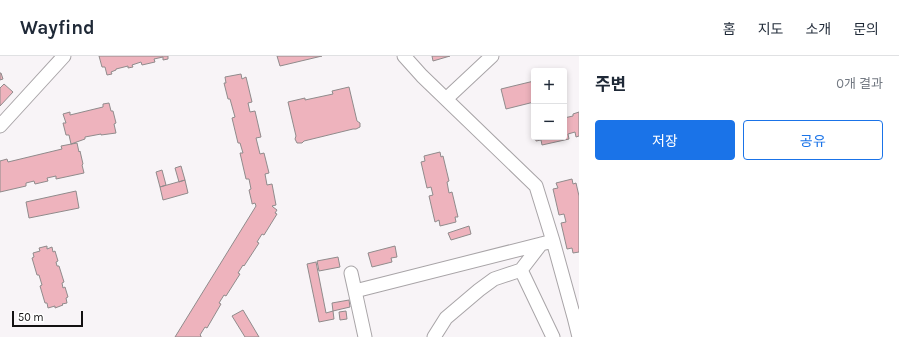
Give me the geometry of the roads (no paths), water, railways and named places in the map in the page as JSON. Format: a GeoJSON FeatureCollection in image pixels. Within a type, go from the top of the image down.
{"type":"FeatureCollection","features":[{"type":"Feature","properties":{"kind":"street"},"geometry":{"type":"LineString","coordinates":[[0,126],[64,56]]}},
{"type":"Feature","properties":{"kind":"street"},"geometry":{"type":"LineString","coordinates":[[404,56],[422,76],[536,186],[547,243],[576,316],[579,337]]}},
{"type":"Feature","properties":{"kind":"street"},"geometry":{"type":"LineString","coordinates":[[446,99],[492,56]]}},
{"type":"Feature","properties":{"kind":"street"},"geometry":{"type":"LineString","coordinates":[[434,337],[446,318],[479,290],[494,278],[521,270],[547,243]]}},
{"type":"Feature","properties":{"kind":"street"},"geometry":{"type":"LineString","coordinates":[[355,291],[547,243]]}},
{"type":"Feature","properties":{"kind":"street"},"geometry":{"type":"LineString","coordinates":[[521,270],[553,337]]}},
{"type":"Feature","properties":{"kind":"street"},"geometry":{"type":"LineString","coordinates":[[351,273],[365,337]]}}]}
